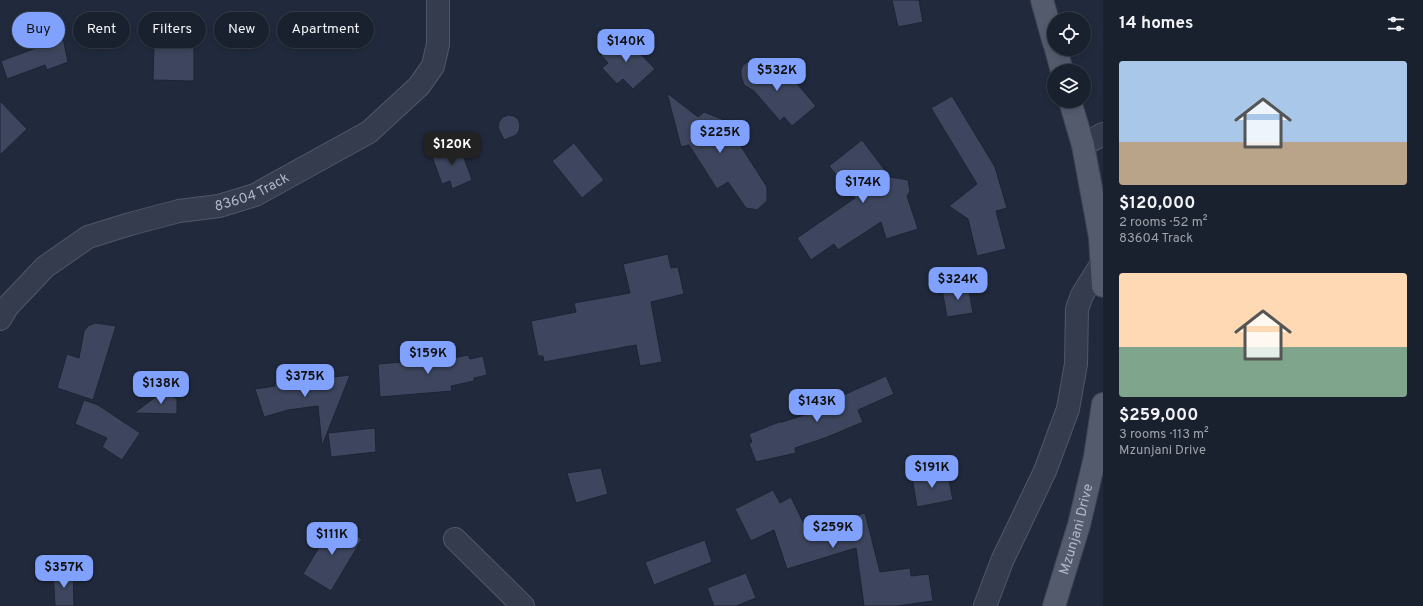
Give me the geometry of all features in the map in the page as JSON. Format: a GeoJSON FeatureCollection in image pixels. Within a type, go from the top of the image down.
{"type":"FeatureCollection","features":[{"type":"Feature","properties":{"kind":"main road"},"geometry":{"type":"LineString","coordinates":[[1042,0],[1047,18]]}},
{"type":"Feature","properties":{"kind":"main road"},"geometry":{"type":"LineString","coordinates":[[1072,108],[1083,146],[1100,237],[1103,286]]}},
{"type":"Feature","properties":{"kind":"main road","name":"Mzunjani Drive"},"geometry":{"type":"LineString","coordinates":[[1054,606],[1081,518],[1095,457],[1103,404]]}},
{"type":"Feature","properties":{"kind":"street","name":"83604 Track"},"geometry":{"type":"LineString","coordinates":[[0,319],[8,306],[45,268],[88,237],[179,211],[219,206],[256,196],[369,132],[420,86],[433,66],[438,44],[438,0]]}},
{"type":"Feature","properties":{"kind":"street"},"geometry":{"type":"LineString","coordinates":[[1083,146],[1103,134]]}},
{"type":"Feature","properties":{"kind":"street"},"geometry":{"type":"LineString","coordinates":[[985,606],[1002,561],[1045,471],[1068,409],[1076,364],[1076,309],[1082,295],[1102,263]]}},
{"type":"Feature","properties":{"kind":"street"},"geometry":{"type":"LineString","coordinates":[[455,539],[523,606]]}},
{"type":"Feature","properties":{"kind":"building"},"geometry":{"type":"Polygon","coordinates":[[[892,0],[919,0],[923,22],[898,27],[892,0]]]}},
{"type":"Feature","properties":{"kind":"building"},"geometry":{"type":"Polygon","coordinates":[[[622,34],[655,69],[633,89],[623,79],[617,84],[602,68],[608,63],[600,54],[622,34]]]}},
{"type":"Feature","properties":{"kind":"building"},"geometry":{"type":"Polygon","coordinates":[[[36,48],[65,48],[68,62],[47,70],[45,65],[7,79],[1,61],[36,48]]]}},
{"type":"Feature","properties":{"kind":"building"},"geometry":{"type":"Polygon","coordinates":[[[154,48],[194,48],[194,81],[153,80],[154,48]]]}},
{"type":"Feature","properties":{"kind":"building"},"geometry":{"type":"Polygon","coordinates":[[[749,61],[762,64],[780,77],[787,72],[816,106],[792,126],[784,117],[780,121],[754,91],[744,85],[741,70],[743,65],[749,61]]]}},
{"type":"Feature","properties":{"kind":"building"},"geometry":{"type":"Polygon","coordinates":[[[667,93],[698,117],[704,112],[724,120],[767,187],[767,201],[757,210],[746,208],[728,182],[717,189],[689,145],[681,147],[667,93]]]}},
{"type":"Feature","properties":{"kind":"building"},"geometry":{"type":"Polygon","coordinates":[[[952,96],[995,167],[1007,208],[996,211],[1006,249],[977,256],[968,219],[949,206],[977,184],[931,108],[952,96]]]}},
{"type":"Feature","properties":{"kind":"building"},"geometry":{"type":"Polygon","coordinates":[[[0,101],[27,129],[0,155],[0,101]]]}},
{"type":"Feature","properties":{"kind":"building"},"geometry":{"type":"Polygon","coordinates":[[[508,115],[514,116],[518,119],[520,125],[519,131],[516,135],[504,140],[498,127],[499,122],[503,117],[508,115]]]}},
{"type":"Feature","properties":{"kind":"building"},"geometry":{"type":"Polygon","coordinates":[[[862,140],[890,177],[908,180],[910,191],[907,196],[918,229],[886,239],[881,222],[838,250],[834,244],[811,260],[797,238],[855,198],[829,166],[862,140]]]}},
{"type":"Feature","properties":{"kind":"building"},"geometry":{"type":"Polygon","coordinates":[[[574,143],[604,180],[582,198],[552,161],[574,143]]]}},
{"type":"Feature","properties":{"kind":"building"},"geometry":{"type":"Polygon","coordinates":[[[459,144],[472,180],[452,189],[450,181],[442,184],[431,154],[459,144]]]}},
{"type":"Feature","properties":{"kind":"building"},"geometry":{"type":"Polygon","coordinates":[[[668,254],[671,268],[678,267],[684,294],[651,302],[662,362],[640,366],[636,345],[544,362],[543,356],[538,356],[531,321],[576,312],[574,303],[630,293],[623,264],[668,254]]]}},
{"type":"Feature","properties":{"kind":"building"},"geometry":{"type":"Polygon","coordinates":[[[968,284],[973,313],[947,317],[942,289],[968,284]]]}},
{"type":"Feature","properties":{"kind":"building"},"geometry":{"type":"Polygon","coordinates":[[[95,323],[116,326],[93,400],[57,388],[67,354],[79,358],[84,331],[88,326],[95,323]]]}},
{"type":"Feature","properties":{"kind":"building"},"geometry":{"type":"Polygon","coordinates":[[[468,355],[470,359],[483,356],[487,375],[474,378],[474,381],[451,386],[452,391],[380,397],[378,364],[437,359],[437,361],[468,355]]]}},
{"type":"Feature","properties":{"kind":"building"},"geometry":{"type":"Polygon","coordinates":[[[350,375],[322,446],[318,406],[288,410],[264,417],[255,389],[275,386],[274,384],[350,375]]]}},
{"type":"Feature","properties":{"kind":"building"},"geometry":{"type":"Polygon","coordinates":[[[886,376],[894,394],[858,410],[863,422],[825,438],[795,448],[796,453],[756,462],[749,444],[752,442],[749,434],[779,422],[820,410],[819,406],[886,376]]]}},
{"type":"Feature","properties":{"kind":"building"},"geometry":{"type":"Polygon","coordinates":[[[161,393],[168,393],[177,399],[177,414],[134,413],[161,393]]]}},
{"type":"Feature","properties":{"kind":"building"},"geometry":{"type":"Polygon","coordinates":[[[84,400],[98,405],[140,433],[122,460],[102,447],[107,438],[75,424],[84,400]]]}},
{"type":"Feature","properties":{"kind":"building"},"geometry":{"type":"Polygon","coordinates":[[[375,428],[376,452],[331,457],[328,433],[375,428]]]}},
{"type":"Feature","properties":{"kind":"building"},"geometry":{"type":"Polygon","coordinates":[[[601,468],[608,494],[576,503],[567,473],[601,468]]]}},
{"type":"Feature","properties":{"kind":"building"},"geometry":{"type":"Polygon","coordinates":[[[947,471],[953,500],[917,507],[912,477],[947,471]]]}},
{"type":"Feature","properties":{"kind":"building"},"geometry":{"type":"Polygon","coordinates":[[[773,490],[780,503],[791,497],[806,528],[865,513],[880,572],[910,568],[911,576],[929,574],[933,601],[897,606],[864,606],[856,548],[787,569],[774,530],[751,541],[735,509],[773,490]]]}},
{"type":"Feature","properties":{"kind":"building"},"geometry":{"type":"Polygon","coordinates":[[[334,522],[362,539],[331,591],[303,574],[334,522]]]}},
{"type":"Feature","properties":{"kind":"building"},"geometry":{"type":"Polygon","coordinates":[[[705,540],[712,562],[654,585],[645,562],[705,540]]]}},
{"type":"Feature","properties":{"kind":"building"},"geometry":{"type":"Polygon","coordinates":[[[73,571],[74,606],[55,606],[53,572],[73,571]]]}},
{"type":"Feature","properties":{"kind":"building"},"geometry":{"type":"Polygon","coordinates":[[[746,573],[756,598],[736,606],[714,606],[707,588],[746,573]]]}}]}
